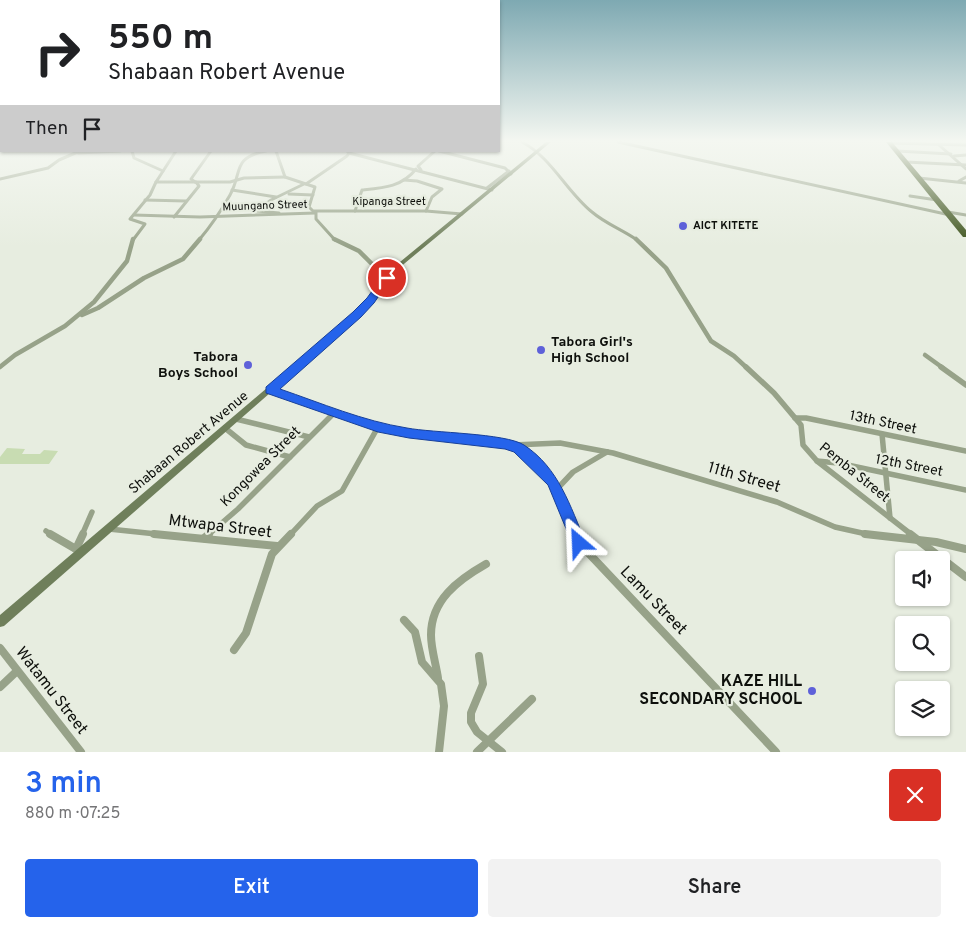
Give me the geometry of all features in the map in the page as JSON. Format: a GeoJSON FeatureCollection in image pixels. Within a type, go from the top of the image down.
{"type":"FeatureCollection","features":[{"type":"Feature","properties":{"kind":"highway"},"geometry":{"type":"LineString","coordinates":[[919,178],[965,232]]}},
{"type":"Feature","properties":{"kind":"street"},"geometry":{"type":"LineString","coordinates":[[156,217],[145,224],[130,219],[145,200],[159,177]]}},
{"type":"Feature","properties":{"kind":"street"},"geometry":{"type":"LineString","coordinates":[[174,217],[199,186],[191,179],[192,177]]}},
{"type":"Feature","properties":{"kind":"street"},"geometry":{"type":"LineString","coordinates":[[215,217],[232,190],[235,177]]}},
{"type":"Feature","properties":{"kind":"street"},"geometry":{"type":"LineString","coordinates":[[156,182],[234,181],[244,178],[281,177]]}},
{"type":"Feature","properties":{"kind":"street"},"geometry":{"type":"LineString","coordinates":[[285,177],[305,184],[315,187],[309,207],[310,210],[279,213],[257,211],[271,199],[305,184],[314,177]]}},
{"type":"Feature","properties":{"kind":"street"},"geometry":{"type":"LineString","coordinates":[[355,211],[362,190],[385,189],[410,177]]}},
{"type":"Feature","properties":{"kind":"street"},"geometry":{"type":"LineString","coordinates":[[447,177],[490,189]]}},
{"type":"Feature","properties":{"kind":"street","name":"Shabaan Robert Avenue"},"geometry":{"type":"LineString","coordinates":[[2,618],[79,550],[108,529],[271,390],[357,314],[371,300],[391,272],[505,177]]}},
{"type":"Feature","properties":{"kind":"street","name":"Pemba Street"},"geometry":{"type":"LineString","coordinates":[[560,177],[590,212],[617,231],[636,239],[669,270],[711,341],[730,353],[762,380],[795,418],[802,429],[804,448],[817,461],[966,577]]}},
{"type":"Feature","properties":{"kind":"street"},"geometry":{"type":"LineString","coordinates":[[782,177],[966,215]]}},
{"type":"Feature","properties":{"kind":"street"},"geometry":{"type":"LineString","coordinates":[[959,182],[966,177]]}},
{"type":"Feature","properties":{"kind":"street"},"geometry":{"type":"LineString","coordinates":[[919,178],[966,183]]}},
{"type":"Feature","properties":{"kind":"street"},"geometry":{"type":"LineString","coordinates":[[401,180],[417,181],[442,189],[432,198],[426,211]]}},
{"type":"Feature","properties":{"kind":"street"},"geometry":{"type":"LineString","coordinates":[[232,190],[271,199]]}},
{"type":"Feature","properties":{"kind":"street"},"geometry":{"type":"LineString","coordinates":[[287,193],[314,195]]}},
{"type":"Feature","properties":{"kind":"street"},"geometry":{"type":"LineString","coordinates":[[910,196],[938,200]]}},
{"type":"Feature","properties":{"kind":"street"},"geometry":{"type":"LineString","coordinates":[[145,200],[186,201]]}},
{"type":"Feature","properties":{"kind":"street","name":"Kipanga Street"},"geometry":{"type":"LineString","coordinates":[[310,210],[316,213],[426,211],[462,214]]}},
{"type":"Feature","properties":{"kind":"street"},"geometry":{"type":"LineString","coordinates":[[272,216],[279,213]]}},
{"type":"Feature","properties":{"kind":"street"},"geometry":{"type":"LineString","coordinates":[[316,213],[317,221],[336,242],[359,251],[375,267],[391,272]]}},
{"type":"Feature","properties":{"kind":"street","name":"Muungano Street"},"geometry":{"type":"LineString","coordinates":[[134,215],[215,217],[316,213]]}},
{"type":"Feature","properties":{"kind":"street","name":"Muungano Street"},"geometry":{"type":"LineString","coordinates":[[1,365],[76,318],[98,308],[144,278],[183,259],[204,234],[215,217]]}},
{"type":"Feature","properties":{"kind":"street","name":"Muungano Street"},"geometry":{"type":"LineString","coordinates":[[76,318],[97,299],[127,261],[133,239],[145,224]]}},
{"type":"Feature","properties":{"kind":"street"},"geometry":{"type":"LineString","coordinates":[[925,355],[966,385]]}},
{"type":"Feature","properties":{"kind":"street","name":"Lamu Street"},"geometry":{"type":"LineString","coordinates":[[271,390],[378,427],[409,434],[512,446],[524,452],[542,469],[557,489],[568,522],[579,543],[776,752]]}},
{"type":"Feature","properties":{"kind":"street","name":"Kongowea Street"},"geometry":{"type":"LineString","coordinates":[[204,538],[238,509],[334,413]]}},
{"type":"Feature","properties":{"kind":"street","name":"13th Street"},"geometry":{"type":"LineString","coordinates":[[795,418],[966,451]]}},
{"type":"Feature","properties":{"kind":"street"},"geometry":{"type":"LineString","coordinates":[[236,419],[309,437]]}},
{"type":"Feature","properties":{"kind":"street"},"geometry":{"type":"LineString","coordinates":[[277,546],[317,506],[342,491],[378,427]]}},
{"type":"Feature","properties":{"kind":"street"},"geometry":{"type":"LineString","coordinates":[[225,428],[246,446],[290,457]]}},
{"type":"Feature","properties":{"kind":"street"},"geometry":{"type":"LineString","coordinates":[[882,434],[890,518]]}},
{"type":"Feature","properties":{"kind":"street","name":"11th Street"},"geometry":{"type":"LineString","coordinates":[[512,446],[560,443],[607,452],[777,502],[835,527],[872,535],[966,549]]}},
{"type":"Feature","properties":{"kind":"street"},"geometry":{"type":"LineString","coordinates":[[557,489],[561,482],[588,462],[607,452]]}},
{"type":"Feature","properties":{"kind":"street","name":"12th Street"},"geometry":{"type":"LineString","coordinates":[[817,461],[838,463],[966,490]]}},
{"type":"Feature","properties":{"kind":"street"},"geometry":{"type":"LineString","coordinates":[[46,531],[79,550],[92,512]]}},
{"type":"Feature","properties":{"kind":"street","name":"Mtwapa Street"},"geometry":{"type":"LineString","coordinates":[[108,529],[277,546],[268,563],[246,633],[234,650]]}},
{"type":"Feature","properties":{"kind":"street"},"geometry":{"type":"LineString","coordinates":[[439,752],[444,698],[438,679],[431,627],[437,609],[446,592],[454,583],[486,564]]}},
{"type":"Feature","properties":{"kind":"street"},"geometry":{"type":"LineString","coordinates":[[404,620],[415,632],[422,662],[438,679]]}},
{"type":"Feature","properties":{"kind":"street","name":"Watamu Street"},"geometry":{"type":"LineString","coordinates":[[0,648],[81,752]]}},
{"type":"Feature","properties":{"kind":"street"},"geometry":{"type":"LineString","coordinates":[[479,656],[483,684],[470,718],[477,732],[502,752]]}},
{"type":"Feature","properties":{"kind":"street"},"geometry":{"type":"LineString","coordinates":[[0,687],[17,671]]}},
{"type":"Feature","properties":{"kind":"street"},"geometry":{"type":"LineString","coordinates":[[477,752],[532,699]]}},
{"type":"Feature","properties":{"kind":"green space"},"geometry":{"type":"Polygon","coordinates":[[[7,448],[25,449],[22,454],[40,454],[44,450],[58,451],[49,464],[0,464],[0,457],[7,448]]]}},
{"type":"Feature","properties":{"kind":"place","name":"AICT KITETE"},"geometry":{"type":"Point","coordinates":[683,226]}},
{"type":"Feature","properties":{"kind":"place","name":"Tabora Girl's High School"},"geometry":{"type":"Point","coordinates":[541,350]}},
{"type":"Feature","properties":{"kind":"place","name":"Tabora Boys School"},"geometry":{"type":"Point","coordinates":[248,365]}},
{"type":"Feature","properties":{"kind":"place","name":"KAZE HILL SECONDARY SCHOOL"},"geometry":{"type":"Point","coordinates":[812,691]}},
{"type":"Feature","properties":{"kind":"route"},"geometry":{"type":"LineString","coordinates":[[387,278],[371,300],[357,314],[300,362],[271,390],[296,401],[378,427],[409,434],[487,441],[518,448],[542,469],[553,482],[568,522],[579,543]]}}]}
